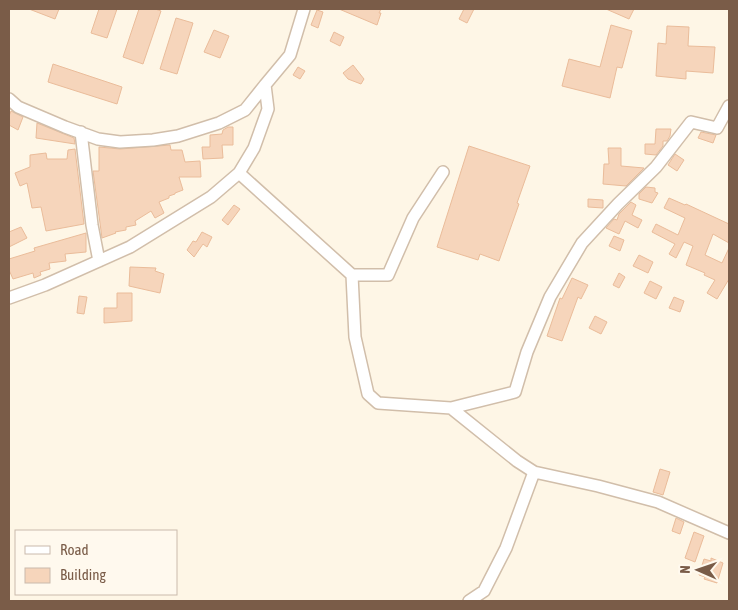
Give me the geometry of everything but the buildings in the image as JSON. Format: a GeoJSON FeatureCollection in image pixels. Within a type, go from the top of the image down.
{"type":"FeatureCollection","features":[{"type":"Feature","properties":{"kind":"street"},"geometry":{"type":"LineString","coordinates":[[9,100],[18,107],[98,139],[120,142],[178,136],[219,123],[245,110],[290,55],[304,9]]}},
{"type":"Feature","properties":{"kind":"street"},"geometry":{"type":"LineString","coordinates":[[10,294],[45,285],[130,247],[211,197],[239,173],[254,148],[268,109],[265,85]]}},
{"type":"Feature","properties":{"kind":"street"},"geometry":{"type":"LineString","coordinates":[[352,275],[355,337],[368,394],[378,403],[451,408],[515,392],[527,352],[550,297],[582,243],[618,204],[656,168],[691,122],[717,128],[729,106]]}},
{"type":"Feature","properties":{"kind":"street"},"geometry":{"type":"LineString","coordinates":[[81,132],[92,225],[99,261]]}},
{"type":"Feature","properties":{"kind":"street"},"geometry":{"type":"LineString","coordinates":[[239,173],[352,275],[388,275],[413,218],[444,172]]}},
{"type":"Feature","properties":{"kind":"street"},"geometry":{"type":"LineString","coordinates":[[451,408],[517,461],[534,472],[658,502],[729,534]]}},
{"type":"Feature","properties":{"kind":"street"},"geometry":{"type":"LineString","coordinates":[[469,601],[484,591],[506,548],[534,472]]}}]}
